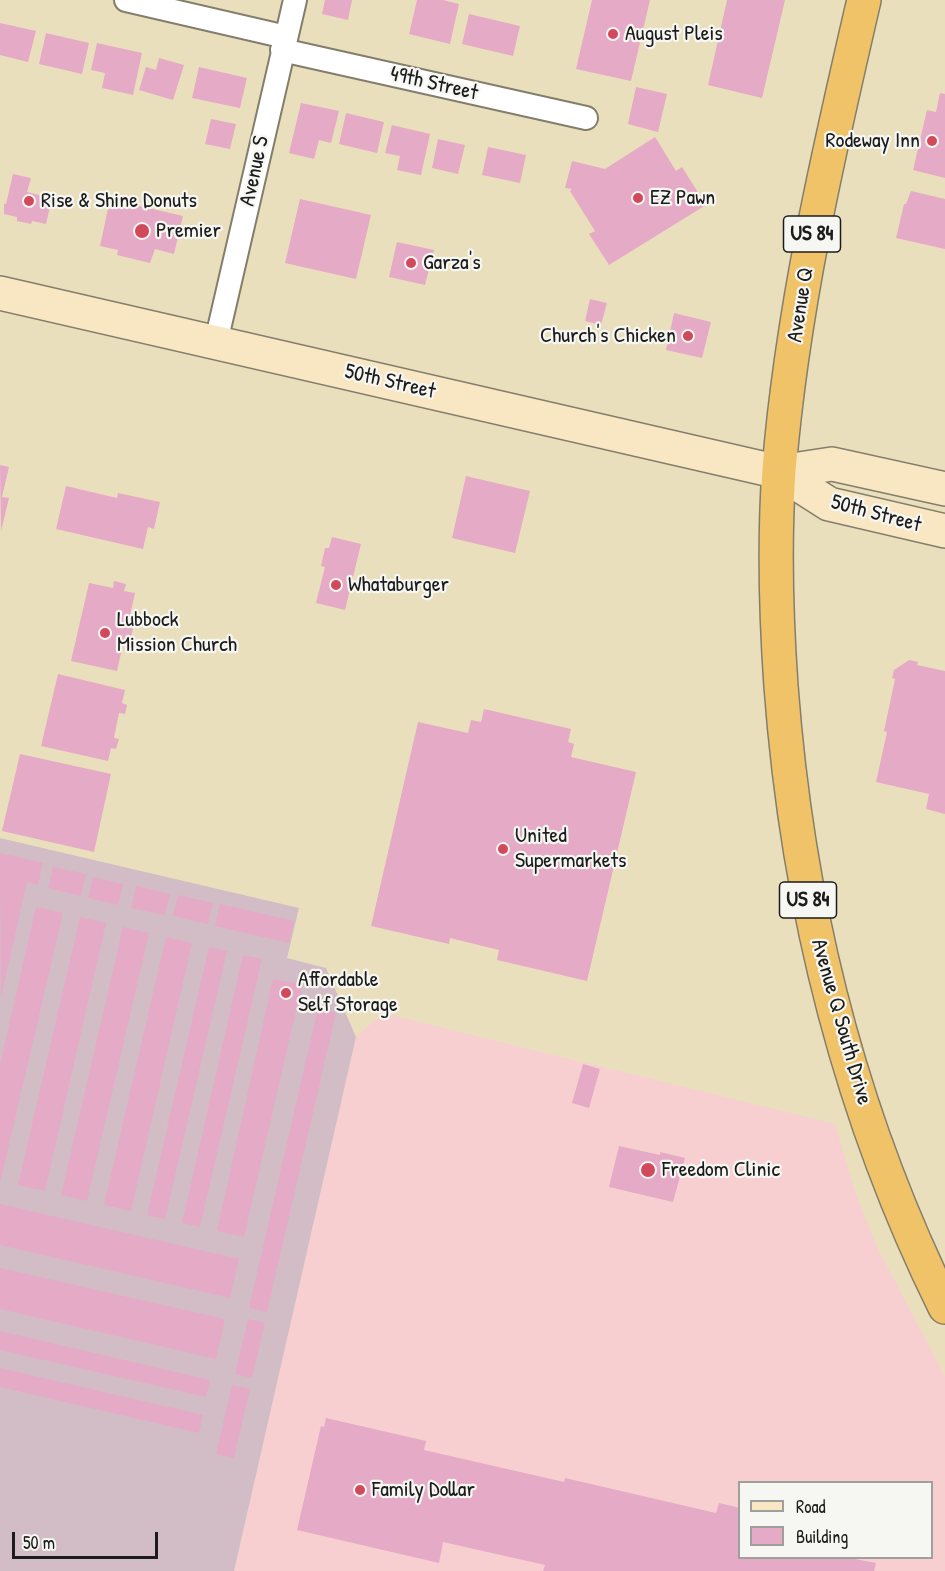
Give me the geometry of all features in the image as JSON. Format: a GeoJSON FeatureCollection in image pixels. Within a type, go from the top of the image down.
{"type":"FeatureCollection","features":[{"type":"Feature","properties":{"kind":"highway","name":"Avenue Q"},"geometry":{"type":"LineString","coordinates":[[779,472],[798,323],[812,237],[864,0]]}},
{"type":"Feature","properties":{"kind":"highway","name":"Avenue Q South Drive"},"geometry":{"type":"LineString","coordinates":[[779,472],[778,636],[793,805],[808,900],[827,981],[861,1098],[893,1191],[945,1307]]}},
{"type":"Feature","properties":{"kind":"main road","name":"50th Street"},"geometry":{"type":"LineString","coordinates":[[0,293],[779,472],[829,504],[945,531]]}},
{"type":"Feature","properties":{"kind":"main road","name":"50th Street"},"geometry":{"type":"LineString","coordinates":[[779,472],[832,464],[945,489]]}},
{"type":"Feature","properties":{"kind":"street","name":"49th Street"},"geometry":{"type":"LineString","coordinates":[[126,0],[284,44],[586,118]]}},
{"type":"Feature","properties":{"kind":"street","name":"Avenue S"},"geometry":{"type":"LineString","coordinates":[[216,342],[295,0]]}},
{"type":"Feature","properties":{"kind":"shaded area"},"geometry":{"type":"Polygon","coordinates":[[[0,838],[299,908],[287,958],[326,968],[356,1037],[234,1571],[0,1571],[0,838]]]}},
{"type":"Feature","properties":{"kind":"shaded area"},"geometry":{"type":"Polygon","coordinates":[[[383,1013],[835,1124],[856,1194],[876,1245],[945,1377],[945,1571],[234,1571],[356,1037],[383,1013]]]}},
{"type":"Feature","properties":{"kind":"building"},"geometry":{"type":"Polygon","coordinates":[[[325,0],[352,0],[348,20],[322,14],[325,0]]]}},
{"type":"Feature","properties":{"kind":"building"},"geometry":{"type":"Polygon","coordinates":[[[417,0],[443,0],[459,4],[450,44],[409,34],[417,0]]]}},
{"type":"Feature","properties":{"kind":"building","name":"August Pleis"},"geometry":{"type":"Polygon","coordinates":[[[592,0],[650,0],[631,81],[576,69],[592,0]]]}},
{"type":"Feature","properties":{"kind":"building"},"geometry":{"type":"Polygon","coordinates":[[[727,0],[785,0],[762,98],[708,85],[727,0]]]}},
{"type":"Feature","properties":{"kind":"building"},"geometry":{"type":"Polygon","coordinates":[[[469,14],[520,26],[513,56],[462,44],[469,14]]]}},
{"type":"Feature","properties":{"kind":"building"},"geometry":{"type":"Polygon","coordinates":[[[0,23],[36,31],[28,62],[0,55],[0,23]]]}},
{"type":"Feature","properties":{"kind":"building"},"geometry":{"type":"Polygon","coordinates":[[[46,33],[89,43],[82,74],[39,64],[46,33]]]}},
{"type":"Feature","properties":{"kind":"building"},"geometry":{"type":"Polygon","coordinates":[[[97,43],[142,53],[133,95],[102,88],[105,73],[91,70],[97,43]]]}},
{"type":"Feature","properties":{"kind":"building"},"geometry":{"type":"Polygon","coordinates":[[[159,58],[184,65],[173,100],[139,90],[146,67],[156,70],[159,58]]]}},
{"type":"Feature","properties":{"kind":"building"},"geometry":{"type":"Polygon","coordinates":[[[199,67],[247,78],[240,108],[192,98],[199,67]]]}},
{"type":"Feature","properties":{"kind":"building"},"geometry":{"type":"Polygon","coordinates":[[[636,87],[667,94],[658,132],[628,124],[636,87]]]}},
{"type":"Feature","properties":{"kind":"building","name":"Rodeway Inn"},"geometry":{"type":"Polygon","coordinates":[[[940,93],[945,94],[945,178],[913,170],[927,110],[936,112],[940,93]]]}},
{"type":"Feature","properties":{"kind":"building"},"geometry":{"type":"Polygon","coordinates":[[[301,103],[339,111],[331,143],[319,140],[314,159],[289,153],[301,103]]]}},
{"type":"Feature","properties":{"kind":"building"},"geometry":{"type":"Polygon","coordinates":[[[346,113],[384,122],[377,153],[339,144],[346,113]]]}},
{"type":"Feature","properties":{"kind":"building"},"geometry":{"type":"Polygon","coordinates":[[[211,119],[236,124],[230,149],[205,144],[211,119]]]}},
{"type":"Feature","properties":{"kind":"building"},"geometry":{"type":"Polygon","coordinates":[[[392,125],[430,134],[421,175],[397,170],[400,156],[385,153],[392,125]]]}},
{"type":"Feature","properties":{"kind":"building","name":"EZ Pawn"},"geometry":{"type":"Polygon","coordinates":[[[655,137],[676,171],[682,167],[706,205],[609,265],[589,234],[595,231],[570,191],[572,189],[565,188],[572,161],[605,169],[655,137]]]}},
{"type":"Feature","properties":{"kind":"building"},"geometry":{"type":"Polygon","coordinates":[[[438,139],[465,145],[458,174],[432,168],[438,139]]]}},
{"type":"Feature","properties":{"kind":"building"},"geometry":{"type":"Polygon","coordinates":[[[488,147],[526,155],[520,183],[482,175],[488,147]]]}},
{"type":"Feature","properties":{"kind":"building","name":"Rise & Shine Donuts"},"geometry":{"type":"Polygon","coordinates":[[[13,174],[31,178],[27,192],[52,198],[46,224],[17,221],[17,217],[4,214],[4,204],[6,204],[13,174]]]}},
{"type":"Feature","properties":{"kind":"building"},"geometry":{"type":"Polygon","coordinates":[[[911,191],[945,199],[945,249],[896,238],[904,204],[911,191]]]}},
{"type":"Feature","properties":{"kind":"building","name":"Premier"},"geometry":{"type":"Polygon","coordinates":[[[110,199],[183,216],[174,254],[155,249],[150,263],[117,255],[118,250],[100,246],[110,199]]]}},
{"type":"Feature","properties":{"kind":"building"},"geometry":{"type":"Polygon","coordinates":[[[300,199],[371,215],[356,279],[285,263],[300,199]]]}},
{"type":"Feature","properties":{"kind":"building","name":"Garza's"},"geometry":{"type":"Polygon","coordinates":[[[397,242],[434,250],[425,285],[389,277],[397,242]]]}},
{"type":"Feature","properties":{"kind":"building"},"geometry":{"type":"Polygon","coordinates":[[[590,299],[607,303],[601,325],[585,321],[590,299]]]}},
{"type":"Feature","properties":{"kind":"building","name":"Church's Chicken"},"geometry":{"type":"Polygon","coordinates":[[[674,313],[711,322],[702,358],[666,350],[674,313]]]}},
{"type":"Feature","properties":{"kind":"building"},"geometry":{"type":"Polygon","coordinates":[[[0,465],[9,467],[2,497],[9,498],[1,531],[0,465]]]}},
{"type":"Feature","properties":{"kind":"building"},"geometry":{"type":"Polygon","coordinates":[[[466,476],[530,491],[515,553],[452,538],[466,476]]]}},
{"type":"Feature","properties":{"kind":"building"},"geometry":{"type":"Polygon","coordinates":[[[66,486],[117,498],[118,493],[160,502],[154,529],[148,527],[143,549],[56,529],[66,486]]]}},
{"type":"Feature","properties":{"kind":"building","name":"Whataburger"},"geometry":{"type":"Polygon","coordinates":[[[332,537],[361,544],[345,610],[316,603],[325,567],[321,566],[325,548],[329,548],[332,537]]]}},
{"type":"Feature","properties":{"kind":"building","name":"Lubbock Mission Church"},"geometry":{"type":"Polygon","coordinates":[[[114,581],[126,584],[124,591],[135,593],[128,624],[134,625],[130,641],[124,640],[117,671],[71,661],[89,583],[113,588],[114,581]]]}},
{"type":"Feature","properties":{"kind":"building"},"geometry":{"type":"Polygon","coordinates":[[[909,660],[918,662],[917,665],[945,671],[945,814],[926,809],[929,794],[876,782],[887,732],[884,731],[895,679],[892,678],[894,670],[909,660]]]}},
{"type":"Feature","properties":{"kind":"building"},"geometry":{"type":"Polygon","coordinates":[[[58,674],[125,690],[122,703],[127,705],[125,714],[119,713],[114,738],[119,739],[116,749],[111,748],[108,761],[41,746],[58,674]]]}},
{"type":"Feature","properties":{"kind":"building","name":"United Supermarkets"},"geometry":{"type":"Polygon","coordinates":[[[484,709],[571,729],[568,742],[574,744],[571,757],[636,772],[587,981],[497,960],[499,950],[450,938],[449,944],[371,926],[418,722],[468,733],[471,720],[481,722],[484,709]]]}},
{"type":"Feature","properties":{"kind":"building"},"geometry":{"type":"Polygon","coordinates":[[[20,754],[111,774],[94,852],[2,831],[20,754]]]}},
{"type":"Feature","properties":{"kind":"building"},"geometry":{"type":"Polygon","coordinates":[[[0,853],[43,863],[38,885],[27,882],[1,997],[0,853]]]}},
{"type":"Feature","properties":{"kind":"building"},"geometry":{"type":"Polygon","coordinates":[[[53,867],[86,874],[81,896],[48,888],[53,867]]]}},
{"type":"Feature","properties":{"kind":"building"},"geometry":{"type":"Polygon","coordinates":[[[93,877],[123,884],[118,905],[88,898],[93,877]]]}},
{"type":"Feature","properties":{"kind":"building"},"geometry":{"type":"Polygon","coordinates":[[[136,886],[170,894],[165,915],[131,908],[136,886]]]}},
{"type":"Feature","properties":{"kind":"building"},"geometry":{"type":"Polygon","coordinates":[[[178,895],[213,903],[208,924],[173,916],[178,895]]]}},
{"type":"Feature","properties":{"kind":"building"},"geometry":{"type":"Polygon","coordinates":[[[220,904],[294,921],[289,943],[215,926],[220,904]]]}},
{"type":"Feature","properties":{"kind":"building"},"geometry":{"type":"Polygon","coordinates":[[[36,907],[63,913],[0,1183],[0,1065],[36,907]]]}},
{"type":"Feature","properties":{"kind":"building"},"geometry":{"type":"Polygon","coordinates":[[[80,917],[106,923],[45,1191],[18,1185],[80,917]]]}},
{"type":"Feature","properties":{"kind":"building"},"geometry":{"type":"Polygon","coordinates":[[[123,927],[149,933],[87,1201],[61,1195],[123,927]]]}},
{"type":"Feature","properties":{"kind":"building"},"geometry":{"type":"Polygon","coordinates":[[[166,937],[192,943],[131,1211],[104,1205],[166,937]]]}},
{"type":"Feature","properties":{"kind":"building"},"geometry":{"type":"Polygon","coordinates":[[[209,947],[227,951],[165,1219],[147,1215],[209,947]]]}},
{"type":"Feature","properties":{"kind":"building"},"geometry":{"type":"Polygon","coordinates":[[[243,955],[262,959],[200,1227],[182,1223],[243,955]]]}},
{"type":"Feature","properties":{"kind":"building"},"geometry":{"type":"Polygon","coordinates":[[[273,979],[296,982],[302,992],[244,1237],[217,1231],[273,979]]]}},
{"type":"Feature","properties":{"kind":"building"},"geometry":{"type":"Polygon","coordinates":[[[318,1008],[336,1013],[267,1312],[249,1308],[318,1008]]]}},
{"type":"Feature","properties":{"kind":"building"},"geometry":{"type":"Polygon","coordinates":[[[583,1064],[600,1069],[589,1108],[572,1103],[583,1064]]]}},
{"type":"Feature","properties":{"kind":"building","name":"Freedom Clinic"},"geometry":{"type":"Polygon","coordinates":[[[619,1146],[685,1158],[673,1202],[609,1187],[619,1146]]]}},
{"type":"Feature","properties":{"kind":"building"},"geometry":{"type":"Polygon","coordinates":[[[0,1204],[239,1259],[230,1298],[0,1245],[0,1204]]]}},
{"type":"Feature","properties":{"kind":"building"},"geometry":{"type":"Polygon","coordinates":[[[0,1268],[225,1319],[216,1359],[0,1309],[0,1268]]]}},
{"type":"Feature","properties":{"kind":"building"},"geometry":{"type":"Polygon","coordinates":[[[248,1319],[265,1323],[252,1378],[235,1374],[248,1319]]]}},
{"type":"Feature","properties":{"kind":"building"},"geometry":{"type":"Polygon","coordinates":[[[0,1331],[210,1380],[206,1397],[0,1350],[0,1331]]]}},
{"type":"Feature","properties":{"kind":"building"},"geometry":{"type":"Polygon","coordinates":[[[0,1368],[203,1415],[199,1433],[0,1387],[0,1368]]]}},
{"type":"Feature","properties":{"kind":"building"},"geometry":{"type":"Polygon","coordinates":[[[232,1385],[250,1389],[234,1458],[216,1454],[232,1385]]]}},
{"type":"Feature","properties":{"kind":"building"},"geometry":{"type":"Polygon","coordinates":[[[326,1418],[426,1441],[424,1450],[564,1482],[565,1478],[716,1513],[719,1503],[738,1508],[738,1559],[855,1559],[876,1563],[874,1571],[543,1571],[545,1565],[443,1542],[439,1563],[297,1530],[321,1426],[324,1427],[326,1418]]]}},
{"type":"Feature","properties":{"kind":"place","name":"August Pleis"},"geometry":{"type":"Point","coordinates":[613,34]}},
{"type":"Feature","properties":{"kind":"place","name":"Rodeway Inn"},"geometry":{"type":"Point","coordinates":[932,141]}},
{"type":"Feature","properties":{"kind":"place","name":"EZ Pawn"},"geometry":{"type":"Point","coordinates":[638,198]}},
{"type":"Feature","properties":{"kind":"place","name":"Rise & Shine Donuts"},"geometry":{"type":"Point","coordinates":[29,201]}},
{"type":"Feature","properties":{"kind":"place","name":"Premier"},"geometry":{"type":"Point","coordinates":[142,231]}},
{"type":"Feature","properties":{"kind":"place","name":"Garza's"},"geometry":{"type":"Point","coordinates":[411,263]}},
{"type":"Feature","properties":{"kind":"place","name":"Church's Chicken"},"geometry":{"type":"Point","coordinates":[688,336]}},
{"type":"Feature","properties":{"kind":"place","name":"Whataburger"},"geometry":{"type":"Point","coordinates":[336,585]}},
{"type":"Feature","properties":{"kind":"place","name":"Lubbock Mission Church"},"geometry":{"type":"Point","coordinates":[105,633]}},
{"type":"Feature","properties":{"kind":"place","name":"United Supermarkets"},"geometry":{"type":"Point","coordinates":[503,849]}},
{"type":"Feature","properties":{"kind":"place","name":"Affordable Self Storage"},"geometry":{"type":"Point","coordinates":[286,993]}},
{"type":"Feature","properties":{"kind":"place","name":"Freedom Clinic"},"geometry":{"type":"Point","coordinates":[648,1170]}},
{"type":"Feature","properties":{"kind":"place","name":"Family Dollar"},"geometry":{"type":"Point","coordinates":[360,1490]}}]}
